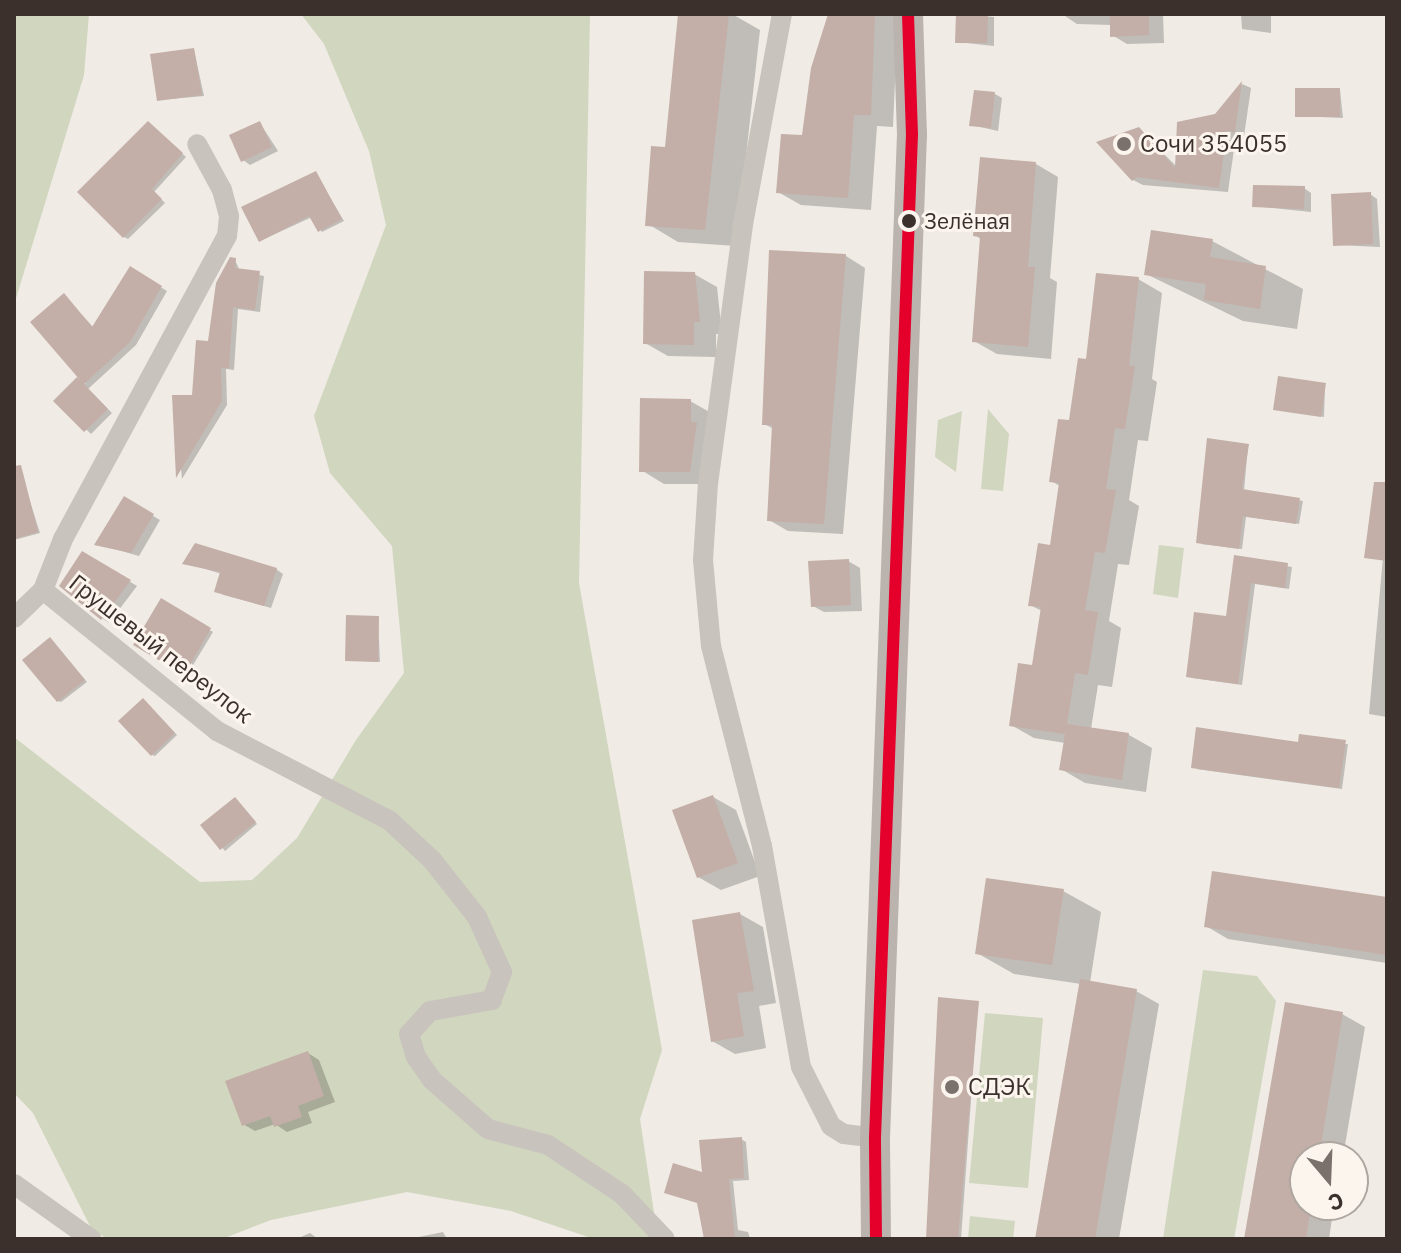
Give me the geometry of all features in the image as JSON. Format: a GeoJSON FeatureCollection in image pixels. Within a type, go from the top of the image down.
{"type":"FeatureCollection","features":[{"type":"Feature","properties":{"kind":"main road"},"geometry":{"type":"LineString","coordinates":[[876,1239],[875,1138],[912,135],[908,14]]}},
{"type":"Feature","properties":{"kind":"street"},"geometry":{"type":"LineString","coordinates":[[782,14],[743,225],[708,483],[703,560],[711,646],[762,846],[801,1067],[831,1126],[844,1134],[875,1138]]}},
{"type":"Feature","properties":{"kind":"street","name":"Грушевый переулок"},"geometry":{"type":"LineString","coordinates":[[14,618],[43,590],[63,539],[227,236],[229,216],[222,190],[197,144]]}},
{"type":"Feature","properties":{"kind":"street","name":"Грушевый переулок"},"geometry":{"type":"LineString","coordinates":[[43,590],[217,731],[389,820],[432,860],[468,906],[496,955],[500,988],[492,1000],[430,1011],[409,1034],[416,1057],[432,1080],[488,1129],[548,1145],[622,1194],[665,1239]]}},
{"type":"Feature","properties":{"kind":"street"},"geometry":{"type":"LineString","coordinates":[[14,1184],[91,1239]]}},
{"type":"Feature","properties":{"kind":"green space"},"geometry":{"type":"Polygon","coordinates":[[[14,14],[89,14],[84,75],[14,305],[14,14]]]}},
{"type":"Feature","properties":{"kind":"green space"},"geometry":{"type":"Polygon","coordinates":[[[301,14],[590,14],[579,583],[662,1050],[640,1119],[658,1239],[594,1239],[511,1211],[407,1192],[271,1220],[222,1239],[108,1239],[92,1230],[33,1113],[14,1093],[14,737],[200,882],[252,880],[297,838],[356,740],[404,673],[392,546],[330,473],[314,416],[386,225],[369,151],[324,44],[301,14]]]}},
{"type":"Feature","properties":{"kind":"green space"},"geometry":{"type":"Polygon","coordinates":[[[988,409],[1009,434],[1003,491],[981,489],[988,409]]]}},
{"type":"Feature","properties":{"kind":"green space"},"geometry":{"type":"Polygon","coordinates":[[[962,411],[956,472],[935,457],[938,420],[962,411]]]}},
{"type":"Feature","properties":{"kind":"green space"},"geometry":{"type":"Polygon","coordinates":[[[1159,545],[1184,548],[1178,598],[1153,594],[1159,545]]]}},
{"type":"Feature","properties":{"kind":"green space"},"geometry":{"type":"Polygon","coordinates":[[[1203,970],[1257,976],[1276,1001],[1234,1239],[1163,1239],[1203,970]]]}},
{"type":"Feature","properties":{"kind":"green space"},"geometry":{"type":"Polygon","coordinates":[[[985,1013],[1043,1018],[1028,1188],[969,1183],[985,1013]]]}},
{"type":"Feature","properties":{"kind":"green space"},"geometry":{"type":"Polygon","coordinates":[[[970,1216],[1015,1221],[1013,1239],[968,1239],[970,1216]]]}},
{"type":"Feature","properties":{"kind":"building"},"geometry":{"type":"Polygon","coordinates":[[[678,14],[729,14],[705,230],[645,226],[651,146],[665,147],[678,14]]]}},
{"type":"Feature","properties":{"kind":"building"},"geometry":{"type":"Polygon","coordinates":[[[828,14],[875,14],[871,115],[854,115],[848,198],[776,193],[781,134],[802,135],[811,68],[828,14]]]}},
{"type":"Feature","properties":{"kind":"building"},"geometry":{"type":"Polygon","coordinates":[[[956,14],[988,14],[987,43],[955,43],[956,14]]]}},
{"type":"Feature","properties":{"kind":"building"},"geometry":{"type":"Polygon","coordinates":[[[1110,14],[1149,14],[1149,35],[1110,37],[1110,14]]]}},
{"type":"Feature","properties":{"kind":"building"},"geometry":{"type":"Polygon","coordinates":[[[194,48],[202,95],[157,101],[150,54],[194,48]]]}},
{"type":"Feature","properties":{"kind":"building"},"geometry":{"type":"Polygon","coordinates":[[[1242,81],[1235,132],[1227,131],[1219,188],[1137,177],[1132,181],[1096,142],[1139,127],[1175,168],[1177,122],[1215,114],[1242,81]]]}},
{"type":"Feature","properties":{"kind":"building"},"geometry":{"type":"Polygon","coordinates":[[[1295,88],[1340,88],[1340,117],[1295,117],[1295,88]]]}},
{"type":"Feature","properties":{"kind":"building"},"geometry":{"type":"Polygon","coordinates":[[[974,90],[995,92],[991,128],[969,126],[974,90]]]}},
{"type":"Feature","properties":{"kind":"building"},"geometry":{"type":"Polygon","coordinates":[[[148,121],[183,153],[152,189],[162,199],[123,238],[77,192],[148,121]]]}},
{"type":"Feature","properties":{"kind":"building"},"geometry":{"type":"Polygon","coordinates":[[[260,121],[272,147],[241,162],[229,135],[260,121]]]}},
{"type":"Feature","properties":{"kind":"building"},"geometry":{"type":"Polygon","coordinates":[[[980,157],[1036,162],[1028,267],[1035,267],[1028,347],[972,342],[980,237],[973,236],[980,157]]]}},
{"type":"Feature","properties":{"kind":"building"},"geometry":{"type":"Polygon","coordinates":[[[316,171],[342,219],[318,232],[309,216],[259,242],[241,207],[316,171]]]}},
{"type":"Feature","properties":{"kind":"building"},"geometry":{"type":"Polygon","coordinates":[[[1253,185],[1305,186],[1304,209],[1252,207],[1253,185]]]}},
{"type":"Feature","properties":{"kind":"building"},"geometry":{"type":"Polygon","coordinates":[[[1371,192],[1373,244],[1333,246],[1331,194],[1371,192]]]}},
{"type":"Feature","properties":{"kind":"building"},"geometry":{"type":"Polygon","coordinates":[[[1151,230],[1213,239],[1210,257],[1266,266],[1260,309],[1204,300],[1206,284],[1144,275],[1151,230]]]}},
{"type":"Feature","properties":{"kind":"building"},"geometry":{"type":"Polygon","coordinates":[[[769,250],[846,254],[824,524],[767,521],[772,425],[762,425],[769,250]]]}},
{"type":"Feature","properties":{"kind":"building"},"geometry":{"type":"Polygon","coordinates":[[[230,257],[236,258],[235,268],[260,271],[255,310],[233,307],[229,368],[221,368],[222,401],[176,478],[172,395],[192,395],[196,340],[208,341],[216,283],[230,257]]]}},
{"type":"Feature","properties":{"kind":"building"},"geometry":{"type":"Polygon","coordinates":[[[130,266],[162,286],[130,342],[84,384],[108,409],[84,432],[53,401],[77,377],[80,380],[30,322],[64,293],[92,327],[130,266]]]}},
{"type":"Feature","properties":{"kind":"building"},"geometry":{"type":"Polygon","coordinates":[[[644,271],[695,272],[700,322],[694,322],[694,345],[643,344],[644,271]]]}},
{"type":"Feature","properties":{"kind":"building"},"geometry":{"type":"Polygon","coordinates":[[[1096,273],[1139,277],[1129,366],[1135,366],[1125,429],[1115,428],[1106,489],[1116,490],[1105,553],[1095,552],[1085,610],[1098,612],[1088,675],[1075,673],[1067,724],[1129,733],[1122,780],[1059,770],[1065,734],[1009,726],[1018,663],[1032,665],[1041,607],[1028,606],[1038,543],[1050,545],[1059,483],[1049,482],[1058,419],[1069,420],[1078,358],[1086,359],[1096,273]]]}},
{"type":"Feature","properties":{"kind":"building"},"geometry":{"type":"Polygon","coordinates":[[[1278,376],[1326,383],[1321,417],[1273,410],[1278,376]]]}},
{"type":"Feature","properties":{"kind":"building"},"geometry":{"type":"Polygon","coordinates":[[[640,398],[691,399],[691,422],[697,422],[690,472],[639,472],[640,398]]]}},
{"type":"Feature","properties":{"kind":"building"},"geometry":{"type":"Polygon","coordinates":[[[1207,438],[1249,444],[1242,489],[1300,498],[1296,524],[1243,516],[1239,549],[1196,543],[1207,438]]]}},
{"type":"Feature","properties":{"kind":"building"},"geometry":{"type":"Polygon","coordinates":[[[21,465],[38,532],[14,539],[14,466],[21,465]]]}},
{"type":"Feature","properties":{"kind":"building"},"geometry":{"type":"Polygon","coordinates":[[[1374,482],[1387,482],[1387,561],[1364,558],[1374,482]]]}},
{"type":"Feature","properties":{"kind":"building"},"geometry":{"type":"Polygon","coordinates":[[[124,496],[154,514],[131,553],[94,545],[124,496]]]}},
{"type":"Feature","properties":{"kind":"building"},"geometry":{"type":"Polygon","coordinates":[[[195,543],[277,568],[264,606],[214,592],[220,572],[182,564],[195,543]]]}},
{"type":"Feature","properties":{"kind":"building"},"geometry":{"type":"Polygon","coordinates":[[[82,551],[131,580],[101,620],[59,586],[82,551]]]}},
{"type":"Feature","properties":{"kind":"building"},"geometry":{"type":"Polygon","coordinates":[[[1234,555],[1288,563],[1285,588],[1251,583],[1238,684],[1186,677],[1194,612],[1226,616],[1234,555]]]}},
{"type":"Feature","properties":{"kind":"building"},"geometry":{"type":"Polygon","coordinates":[[[849,559],[851,605],[811,607],[808,561],[849,559]]]}},
{"type":"Feature","properties":{"kind":"building"},"geometry":{"type":"Polygon","coordinates":[[[161,598],[211,628],[184,675],[133,645],[161,598]]]}},
{"type":"Feature","properties":{"kind":"building"},"geometry":{"type":"Polygon","coordinates":[[[346,615],[379,616],[378,662],[345,661],[346,615]]]}},
{"type":"Feature","properties":{"kind":"building"},"geometry":{"type":"Polygon","coordinates":[[[50,637],[85,680],[57,702],[22,660],[50,637]]]}},
{"type":"Feature","properties":{"kind":"building"},"geometry":{"type":"Polygon","coordinates":[[[143,698],[175,733],[151,756],[118,721],[143,698]]]}},
{"type":"Feature","properties":{"kind":"building"},"geometry":{"type":"Polygon","coordinates":[[[1196,727],[1298,742],[1299,734],[1346,740],[1339,788],[1191,768],[1196,727]]]}},
{"type":"Feature","properties":{"kind":"building"},"geometry":{"type":"Polygon","coordinates":[[[713,795],[738,863],[697,878],[672,810],[713,795]]]}},
{"type":"Feature","properties":{"kind":"building"},"geometry":{"type":"Polygon","coordinates":[[[235,797],[256,822],[220,850],[200,825],[235,797]]]}},
{"type":"Feature","properties":{"kind":"building"},"geometry":{"type":"Polygon","coordinates":[[[1212,871],[1387,897],[1387,955],[1204,927],[1212,871]]]}},
{"type":"Feature","properties":{"kind":"building"},"geometry":{"type":"Polygon","coordinates":[[[986,878],[1064,889],[1052,965],[975,954],[986,878]]]}},
{"type":"Feature","properties":{"kind":"building"},"geometry":{"type":"Polygon","coordinates":[[[740,912],[754,991],[737,993],[744,1036],[711,1042],[692,920],[740,912]]]}},
{"type":"Feature","properties":{"kind":"building"},"geometry":{"type":"Polygon","coordinates":[[[1080,979],[1137,989],[1095,1239],[1035,1239],[1080,979]]]}},
{"type":"Feature","properties":{"kind":"building"},"geometry":{"type":"Polygon","coordinates":[[[938,997],[979,1001],[958,1239],[926,1239],[938,997]]]}},
{"type":"Feature","properties":{"kind":"building"},"geometry":{"type":"Polygon","coordinates":[[[1285,1002],[1343,1012],[1322,1141],[1289,1141],[1289,1221],[1309,1221],[1306,1239],[1244,1239],[1285,1002]]]}},
{"type":"Feature","properties":{"kind":"building"},"geometry":{"type":"Polygon","coordinates":[[[308,1051],[324,1096],[298,1106],[302,1117],[274,1127],[270,1116],[242,1126],[225,1081],[308,1051]]]}},
{"type":"Feature","properties":{"kind":"building"},"geometry":{"type":"Polygon","coordinates":[[[742,1137],[744,1178],[729,1179],[735,1239],[704,1239],[697,1203],[664,1193],[673,1163],[702,1172],[699,1140],[742,1137]]]}},
{"type":"Feature","properties":{"kind":"transit line"},"geometry":{"type":"LineString","coordinates":[[876,1239],[875,1138],[912,135],[908,14]]}},
{"type":"Feature","properties":{"kind":"place","name":"Сочи 354055"},"geometry":{"type":"Point","coordinates":[1124,144]}},
{"type":"Feature","properties":{"kind":"place","name":"Зелёная"},"geometry":{"type":"Point","coordinates":[909,221]}},
{"type":"Feature","properties":{"kind":"place","name":"СДЭК"},"geometry":{"type":"Point","coordinates":[952,1087]}}]}
